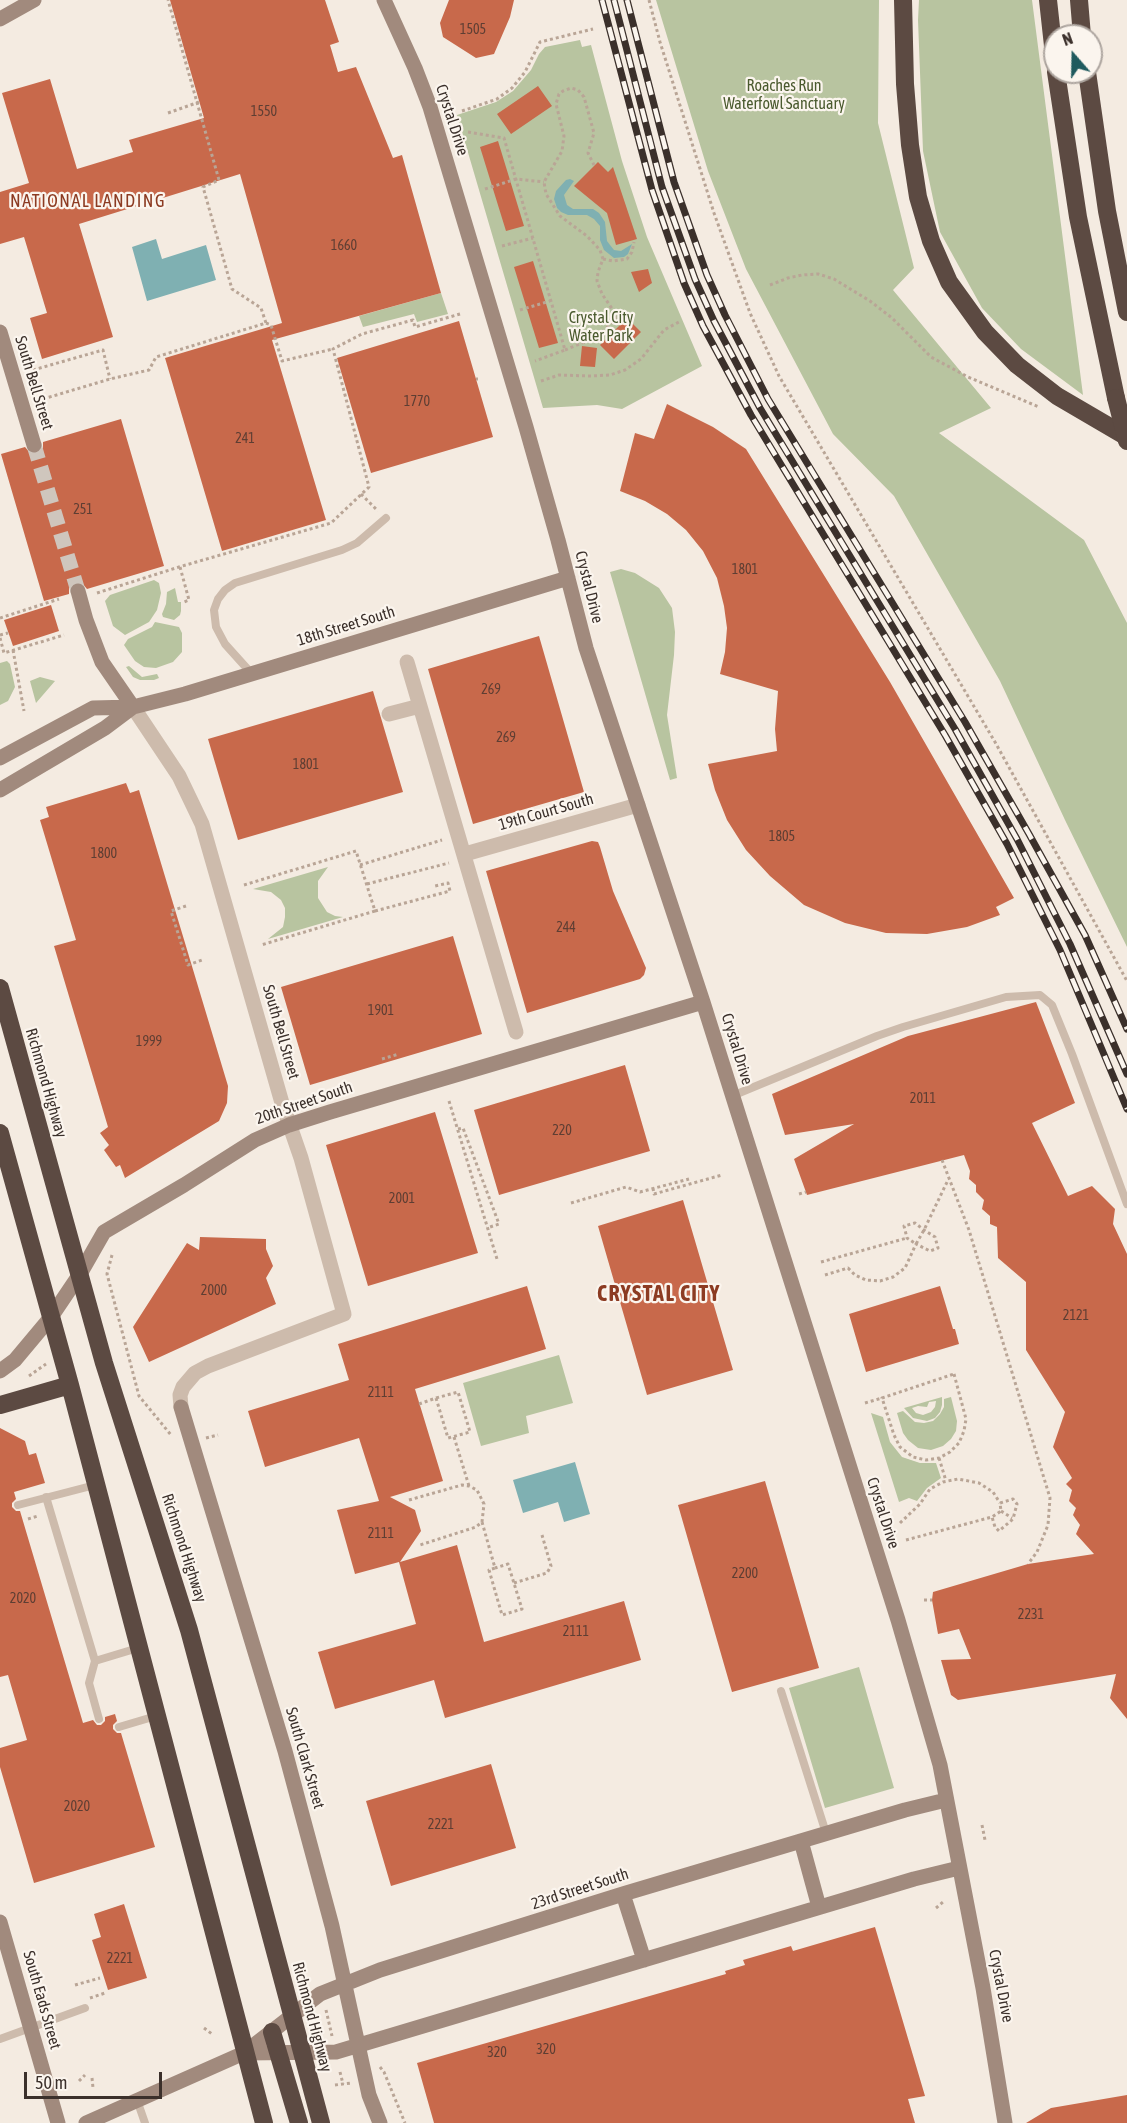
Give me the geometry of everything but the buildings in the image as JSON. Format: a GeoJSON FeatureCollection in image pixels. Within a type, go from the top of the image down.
{"type":"FeatureCollection","features":[{"type":"Feature","properties":{"kind":"highway"},"geometry":{"type":"LineString","coordinates":[[903,0],[907,104],[918,197],[931,241],[949,282],[985,332],[1017,364],[1057,396],[1127,439]]}},
{"type":"Feature","properties":{"kind":"highway"},"geometry":{"type":"LineString","coordinates":[[1048,0],[1051,24]]}},
{"type":"Feature","properties":{"kind":"highway"},"geometry":{"type":"LineString","coordinates":[[1078,0],[1081,24]]}},
{"type":"Feature","properties":{"kind":"highway"},"geometry":{"type":"LineString","coordinates":[[1058,84],[1078,217],[1116,398],[1127,439]]}},
{"type":"Feature","properties":{"kind":"highway"},"geometry":{"type":"LineString","coordinates":[[1089,84],[1107,211],[1127,312]]}},
{"type":"Feature","properties":{"kind":"highway","name":"Richmond Highway"},"geometry":{"type":"LineString","coordinates":[[0,987],[104,1363],[189,1630],[321,2123]]}},
{"type":"Feature","properties":{"kind":"highway"},"geometry":{"type":"LineString","coordinates":[[0,1132],[70,1385],[264,2123]]}},
{"type":"Feature","properties":{"kind":"highway"},"geometry":{"type":"LineString","coordinates":[[0,1405],[70,1385]]}},
{"type":"Feature","properties":{"kind":"highway"},"geometry":{"type":"LineString","coordinates":[[272,2032],[299,2123]]}},
{"type":"Feature","properties":{"kind":"street"},"geometry":{"type":"LineString","coordinates":[[0,20],[34,0]]}},
{"type":"Feature","properties":{"kind":"street","name":"Crystal Drive"},"geometry":{"type":"LineString","coordinates":[[384,0],[415,68],[433,118],[536,461],[586,648],[703,1002],[898,1620],[940,1765],[990,2022],[1005,2123]]}},
{"type":"Feature","properties":{"kind":"street","name":"South Bell Street"},"geometry":{"type":"LineString","coordinates":[[0,333],[34,445]]}},
{"type":"Feature","properties":{"kind":"street","name":"18th Street South"},"geometry":{"type":"LineString","coordinates":[[0,758],[93,708],[133,707],[185,694],[568,578]]}},
{"type":"Feature","properties":{"kind":"street","name":"South Bell Street"},"geometry":{"type":"LineString","coordinates":[[78,591],[102,662],[179,776],[202,824],[289,1125],[301,1158],[344,1314],[207,1366],[195,1373],[183,1387],[180,1395],[181,1407]]}},
{"type":"Feature","properties":{"kind":"street"},"geometry":{"type":"LineString","coordinates":[[407,662],[516,1032]]}},
{"type":"Feature","properties":{"kind":"street"},"geometry":{"type":"LineString","coordinates":[[389,714],[420,706]]}},
{"type":"Feature","properties":{"kind":"street","name":"18th Street South"},"geometry":{"type":"LineString","coordinates":[[0,790],[105,728],[133,707]]}},
{"type":"Feature","properties":{"kind":"street","name":"19th Court South"},"geometry":{"type":"LineString","coordinates":[[465,856],[638,805]]}},
{"type":"Feature","properties":{"kind":"street","name":"20th Street South"},"geometry":{"type":"LineString","coordinates":[[0,1371],[15,1360],[51,1317],[80,1274],[104,1232],[184,1185],[245,1145],[289,1125],[703,1002]]}},
{"type":"Feature","properties":{"kind":"street","name":"South Clark Street"},"geometry":{"type":"LineString","coordinates":[[181,1407],[285,1751],[331,1920],[369,2095],[380,2123]]}},
{"type":"Feature","properties":{"kind":"street","name":"23rd Street South"},"geometry":{"type":"LineString","coordinates":[[86,2123],[244,2053],[320,1994],[380,1970],[826,1833],[946,1800]]}},
{"type":"Feature","properties":{"kind":"street"},"geometry":{"type":"LineString","coordinates":[[801,1841],[819,1907]]}},
{"type":"Feature","properties":{"kind":"street","name":"23rd Street South"},"geometry":{"type":"LineString","coordinates":[[244,2053],[336,2052],[819,1907],[959,1868]]}},
{"type":"Feature","properties":{"kind":"street"},"geometry":{"type":"LineString","coordinates":[[623,1894],[644,1960]]}},
{"type":"Feature","properties":{"kind":"street","name":"South Eads Street"},"geometry":{"type":"LineString","coordinates":[[0,1922],[58,2123]]}},
{"type":"Feature","properties":{"kind":"lane"},"geometry":{"type":"LineString","coordinates":[[252,674],[225,644],[216,627],[214,610],[225,590],[235,583],[342,550],[357,543],[386,518]]}},
{"type":"Feature","properties":{"kind":"lane"},"geometry":{"type":"LineString","coordinates":[[732,1096],[877,1036],[1006,996],[1040,995],[1052,1005],[1127,1204]]}},
{"type":"Feature","properties":{"kind":"lane"},"geometry":{"type":"LineString","coordinates":[[18,1505],[95,1485]]}},
{"type":"Feature","properties":{"kind":"lane"},"geometry":{"type":"LineString","coordinates":[[46,1497],[95,1661],[89,1683],[99,1719]]}},
{"type":"Feature","properties":{"kind":"lane"},"geometry":{"type":"LineString","coordinates":[[95,1661],[138,1648]]}},
{"type":"Feature","properties":{"kind":"lane"},"geometry":{"type":"LineString","coordinates":[[782,1691],[826,1833]]}},
{"type":"Feature","properties":{"kind":"lane"},"geometry":{"type":"LineString","coordinates":[[119,1727],[157,1716]]}},
{"type":"Feature","properties":{"kind":"lane"},"geometry":{"type":"LineString","coordinates":[[0,2039],[85,2008]]}},
{"type":"Feature","properties":{"kind":"lane"},"geometry":{"type":"LineString","coordinates":[[137,2100],[145,2123]]}},
{"type":"Feature","properties":{"kind":"path"},"geometry":{"type":"LineString","coordinates":[[168,0],[199,102],[219,180],[203,187],[232,289],[261,308],[266,322],[271,325],[282,361],[333,349],[362,334],[413,320],[415,327],[460,314]]}},
{"type":"Feature","properties":{"kind":"path"},"geometry":{"type":"LineString","coordinates":[[650,0],[660,42],[714,213],[750,313],[779,376],[995,742],[1127,981]]}},
{"type":"Feature","properties":{"kind":"path"},"geometry":{"type":"LineString","coordinates":[[462,111],[497,99],[512,88],[525,72],[540,42],[593,29]]}},
{"type":"Feature","properties":{"kind":"path"},"geometry":{"type":"LineString","coordinates":[[535,361],[599,336],[615,319],[615,314],[602,294],[597,281],[603,259],[600,250],[587,236],[560,216],[546,194],[544,182],[559,159],[564,136],[556,104],[559,94],[571,88],[578,90],[584,97],[594,133],[588,153],[594,165]]}},
{"type":"Feature","properties":{"kind":"path"},"geometry":{"type":"LineString","coordinates":[[168,113],[199,102]]}},
{"type":"Feature","properties":{"kind":"path"},"geometry":{"type":"LineString","coordinates":[[468,132],[504,138],[565,350]]}},
{"type":"Feature","properties":{"kind":"path"},"geometry":{"type":"LineString","coordinates":[[485,189],[516,179],[544,182]]}},
{"type":"Feature","properties":{"kind":"path"},"geometry":{"type":"LineString","coordinates":[[502,246],[533,238]]}},
{"type":"Feature","properties":{"kind":"path"},"geometry":{"type":"LineString","coordinates":[[603,259],[613,261],[627,258],[632,252],[634,242]]}},
{"type":"Feature","properties":{"kind":"path"},"geometry":{"type":"LineString","coordinates":[[770,285],[802,275],[818,274],[834,279],[870,301],[892,318],[931,357],[968,377],[1048,412]]}},
{"type":"Feature","properties":{"kind":"path"},"geometry":{"type":"LineString","coordinates":[[520,310],[551,301]]}},
{"type":"Feature","properties":{"kind":"path"},"geometry":{"type":"LineString","coordinates":[[43,399],[149,370],[156,357],[266,322]]}},
{"type":"Feature","properties":{"kind":"path"},"geometry":{"type":"LineString","coordinates":[[541,381],[559,375],[610,375],[625,370],[641,359],[664,330],[679,322]]}},
{"type":"Feature","properties":{"kind":"path"},"geometry":{"type":"LineString","coordinates":[[97,593],[331,523],[369,487],[356,425],[333,349]]}},
{"type":"Feature","properties":{"kind":"path"},"geometry":{"type":"LineString","coordinates":[[33,370],[103,350],[110,379]]}},
{"type":"Feature","properties":{"kind":"path"},"geometry":{"type":"LineString","coordinates":[[361,494],[386,518]]}},
{"type":"Feature","properties":{"kind":"path"},"geometry":{"type":"LineString","coordinates":[[179,567],[189,600],[184,602]]}},
{"type":"Feature","properties":{"kind":"path"},"geometry":{"type":"LineString","coordinates":[[0,618],[59,599]]}},
{"type":"Feature","properties":{"kind":"path"},"geometry":{"type":"LineString","coordinates":[[9,633],[0,637],[4,653],[64,635]]}},
{"type":"Feature","properties":{"kind":"path"},"geometry":{"type":"LineString","coordinates":[[13,650],[24,711]]}},
{"type":"Feature","properties":{"kind":"path"},"geometry":{"type":"LineString","coordinates":[[360,865],[459,835]]}},
{"type":"Feature","properties":{"kind":"path"},"geometry":{"type":"LineString","coordinates":[[244,885],[356,851],[375,911]]}},
{"type":"Feature","properties":{"kind":"path"},"geometry":{"type":"LineString","coordinates":[[367,884],[465,856]]}},
{"type":"Feature","properties":{"kind":"path"},"geometry":{"type":"LineString","coordinates":[[261,945],[450,891],[448,883],[435,886]]}},
{"type":"Feature","properties":{"kind":"path"},"geometry":{"type":"LineString","coordinates":[[186,906],[171,911],[188,965],[202,960]]}},
{"type":"Feature","properties":{"kind":"path"},"geometry":{"type":"LineString","coordinates":[[382,1059],[399,1054]]}},
{"type":"Feature","properties":{"kind":"path"},"geometry":{"type":"LineString","coordinates":[[449,1101],[497,1259]]}},
{"type":"Feature","properties":{"kind":"path"},"geometry":{"type":"LineString","coordinates":[[458,1130],[463,1128],[499,1224],[487,1228]]}},
{"type":"Feature","properties":{"kind":"path"},"geometry":{"type":"LineString","coordinates":[[942,1160],[969,1230],[1050,1498],[1048,1525],[1028,1564]]}},
{"type":"Feature","properties":{"kind":"path"},"geometry":{"type":"LineString","coordinates":[[653,1188],[654,1194],[722,1175]]}},
{"type":"Feature","properties":{"kind":"path"},"geometry":{"type":"LineString","coordinates":[[571,1203],[626,1187],[640,1192],[689,1179]]}},
{"type":"Feature","properties":{"kind":"path"},"geometry":{"type":"LineString","coordinates":[[825,1275],[848,1268],[855,1275],[866,1280],[880,1281],[893,1277],[905,1268],[948,1179]]}},
{"type":"Feature","properties":{"kind":"path"},"geometry":{"type":"LineString","coordinates":[[799,1194],[806,1192]]}},
{"type":"Feature","properties":{"kind":"path"},"geometry":{"type":"LineString","coordinates":[[915,1223],[924,1230],[935,1237],[939,1248],[930,1251],[916,1244],[907,1238],[904,1226],[915,1223]]}},
{"type":"Feature","properties":{"kind":"path"},"geometry":{"type":"LineString","coordinates":[[821,1263],[907,1238]]}},
{"type":"Feature","properties":{"kind":"path"},"geometry":{"type":"LineString","coordinates":[[112,1255],[107,1274],[139,1396],[177,1442],[182,1444],[218,1435]]}},
{"type":"Feature","properties":{"kind":"path"},"geometry":{"type":"LineString","coordinates":[[28,1378],[48,1362]]}},
{"type":"Feature","properties":{"kind":"path"},"geometry":{"type":"LineString","coordinates":[[865,1403],[954,1374],[966,1419],[959,1443],[939,1458],[926,1460],[913,1457],[900,1447],[882,1398]]}},
{"type":"Feature","properties":{"kind":"path"},"geometry":{"type":"LineString","coordinates":[[419,1404],[436,1398],[458,1392],[470,1432],[448,1438],[436,1398]]}},
{"type":"Feature","properties":{"kind":"path"},"geometry":{"type":"LineString","coordinates":[[420,1545],[476,1527],[482,1522],[484,1516],[482,1496],[470,1486],[454,1437]]}},
{"type":"Feature","properties":{"kind":"path"},"geometry":{"type":"LineString","coordinates":[[939,1458],[946,1481]]}},
{"type":"Feature","properties":{"kind":"path"},"geometry":{"type":"LineString","coordinates":[[900,1523],[920,1504],[930,1489],[946,1481],[958,1479],[979,1483],[993,1492],[1000,1503],[1001,1511],[1013,1519]]}},
{"type":"Feature","properties":{"kind":"path"},"geometry":{"type":"LineString","coordinates":[[409,1500],[454,1486],[470,1486]]}},
{"type":"Feature","properties":{"kind":"path"},"geometry":{"type":"LineString","coordinates":[[992,1517],[994,1527],[999,1531],[1013,1519],[1017,1504],[1013,1499],[1000,1503]]}},
{"type":"Feature","properties":{"kind":"path"},"geometry":{"type":"LineString","coordinates":[[906,1540],[992,1517],[1001,1511]]}},
{"type":"Feature","properties":{"kind":"path"},"geometry":{"type":"LineString","coordinates":[[28,1519],[39,1515]]}},
{"type":"Feature","properties":{"kind":"path"},"geometry":{"type":"LineString","coordinates":[[482,1522],[495,1568]]}},
{"type":"Feature","properties":{"kind":"path"},"geometry":{"type":"LineString","coordinates":[[514,1583],[547,1573],[551,1566],[542,1535]]}},
{"type":"Feature","properties":{"kind":"path"},"geometry":{"type":"LineString","coordinates":[[508,1564],[522,1609],[502,1615],[489,1570],[495,1568],[508,1564]]}},
{"type":"Feature","properties":{"kind":"path"},"geometry":{"type":"LineString","coordinates":[[924,1600],[932,1600]]}},
{"type":"Feature","properties":{"kind":"path"},"geometry":{"type":"LineString","coordinates":[[982,1825],[985,1840]]}},
{"type":"Feature","properties":{"kind":"path"},"geometry":{"type":"LineString","coordinates":[[936,1908],[942,1902]]}},
{"type":"Feature","properties":{"kind":"path"},"geometry":{"type":"LineString","coordinates":[[75,1985],[100,1978]]}},
{"type":"Feature","properties":{"kind":"path"},"geometry":{"type":"LineString","coordinates":[[88,1998],[105,1993]]}},
{"type":"Feature","properties":{"kind":"path"},"geometry":{"type":"LineString","coordinates":[[326,2010],[333,2037]]}},
{"type":"Feature","properties":{"kind":"path"},"geometry":{"type":"LineString","coordinates":[[204,2028],[212,2034]]}},
{"type":"Feature","properties":{"kind":"path"},"geometry":{"type":"LineString","coordinates":[[339,2072],[344,2084]]}},
{"type":"Feature","properties":{"kind":"path"},"geometry":{"type":"LineString","coordinates":[[79,2081],[86,2075]]}},
{"type":"Feature","properties":{"kind":"path"},"geometry":{"type":"LineString","coordinates":[[92,2078],[93,2088]]}},
{"type":"Feature","properties":{"kind":"path"},"geometry":{"type":"LineString","coordinates":[[335,2085],[352,2083]]}},
{"type":"Feature","properties":{"kind":"green space","name":"Roaches Run Waterfowl Sanctuary"},"geometry":{"type":"Polygon","coordinates":[[[656,0],[879,0],[878,123],[914,268],[893,290],[991,408],[939,433],[1084,540],[1127,623],[1127,947],[1000,681],[894,496],[833,434],[746,269],[708,171],[656,0]]]}},
{"type":"Feature","properties":{"kind":"green space"},"geometry":{"type":"Polygon","coordinates":[[[919,0],[1032,0],[1083,395],[1021,349],[982,308],[940,232],[923,151],[919,0]]]}},
{"type":"Feature","properties":{"kind":"green space","name":"Crystal City Water Park"},"geometry":{"type":"Polygon","coordinates":[[[580,40],[582,47],[591,45],[622,161],[647,237],[702,366],[622,409],[597,405],[543,408],[457,115],[496,102],[513,91],[531,70],[545,47],[580,40]]]}},
{"type":"Feature","properties":{"kind":"green space"},"geometry":{"type":"Polygon","coordinates":[[[441,293],[448,314],[417,322],[414,314],[363,327],[359,316],[441,293]]]}},
{"type":"Feature","properties":{"kind":"green space"},"geometry":{"type":"Polygon","coordinates":[[[621,569],[635,573],[659,588],[672,608],[675,632],[674,655],[667,715],[677,778],[670,780],[610,572],[621,569]]]}},
{"type":"Feature","properties":{"kind":"green space"},"geometry":{"type":"Polygon","coordinates":[[[154,580],[159,583],[161,593],[157,610],[149,622],[125,635],[113,626],[105,601],[110,595],[154,580]]]}},
{"type":"Feature","properties":{"kind":"green space"},"geometry":{"type":"Polygon","coordinates":[[[175,588],[178,602],[181,602],[181,611],[174,620],[163,617],[162,614],[167,592],[175,588]]]}},
{"type":"Feature","properties":{"kind":"green space"},"geometry":{"type":"Polygon","coordinates":[[[155,622],[179,627],[182,633],[182,652],[173,662],[156,668],[144,667],[135,661],[124,645],[128,639],[152,627],[155,622]]]}},
{"type":"Feature","properties":{"kind":"green space"},"geometry":{"type":"Polygon","coordinates":[[[7,661],[10,664],[15,687],[8,701],[0,705],[0,663],[7,661]]]}},
{"type":"Feature","properties":{"kind":"green space"},"geometry":{"type":"Polygon","coordinates":[[[129,666],[142,677],[157,674],[159,678],[140,680],[133,677],[126,667],[129,666]]]}},
{"type":"Feature","properties":{"kind":"green space"},"geometry":{"type":"Polygon","coordinates":[[[40,677],[55,681],[36,703],[30,681],[40,677]]]}},
{"type":"Feature","properties":{"kind":"green space"},"geometry":{"type":"Polygon","coordinates":[[[328,867],[318,881],[318,898],[327,912],[343,917],[268,939],[283,927],[285,908],[281,900],[271,892],[253,889],[328,867]]]}},
{"type":"Feature","properties":{"kind":"green space"},"geometry":{"type":"Polygon","coordinates":[[[559,1355],[573,1403],[526,1416],[529,1433],[481,1446],[463,1383],[559,1355]]]}},
{"type":"Feature","properties":{"kind":"green space"},"geometry":{"type":"Polygon","coordinates":[[[942,1397],[940,1412],[935,1418],[927,1421],[913,1418],[904,1408],[942,1397]],[[936,1401],[929,1402],[927,1407],[912,1408],[916,1413],[923,1415],[931,1412],[936,1401]]]}},
{"type":"Feature","properties":{"kind":"green space"},"geometry":{"type":"Polygon","coordinates":[[[951,1397],[957,1421],[956,1431],[951,1439],[943,1446],[931,1450],[918,1448],[908,1440],[903,1433],[897,1413],[903,1411],[915,1422],[933,1421],[944,1407],[944,1399],[951,1397]]]}},
{"type":"Feature","properties":{"kind":"green space"},"geometry":{"type":"Polygon","coordinates":[[[871,1413],[883,1417],[890,1442],[902,1457],[920,1463],[936,1463],[941,1478],[927,1488],[917,1501],[909,1498],[899,1502],[871,1413]]]}},
{"type":"Feature","properties":{"kind":"green space"},"geometry":{"type":"Polygon","coordinates":[[[859,1667],[894,1788],[825,1808],[789,1688],[859,1667]]]}},
{"type":"Feature","properties":{"kind":"water"},"geometry":{"type":"Polygon","coordinates":[[[566,180],[574,181],[564,195],[567,205],[573,209],[593,209],[599,213],[605,222],[607,241],[614,250],[621,251],[632,244],[628,254],[624,257],[614,258],[604,250],[600,240],[600,226],[594,219],[587,215],[568,215],[557,208],[554,199],[556,191],[566,180]]]}},
{"type":"Feature","properties":{"kind":"water"},"geometry":{"type":"Polygon","coordinates":[[[156,239],[162,259],[206,245],[216,280],[147,301],[132,247],[156,239]]]}},
{"type":"Feature","properties":{"kind":"water"},"geometry":{"type":"Polygon","coordinates":[[[575,1462],[590,1514],[564,1522],[558,1502],[523,1513],[513,1480],[575,1462]]]}},
{"type":"Feature","properties":{"kind":"tunnel"},"geometry":{"type":"LineString","coordinates":[[34,445],[78,591]]}},
{"type":"Feature","properties":{"kind":"railway"},"geometry":{"type":"LineString","coordinates":[[602,0],[652,190],[684,283],[703,326],[751,415],[945,735],[1007,844],[1060,950],[1127,1109]]}},
{"type":"Feature","properties":{"kind":"railway"},"geometry":{"type":"LineString","coordinates":[[614,0],[662,187],[695,279],[714,321],[760,408],[955,729],[1017,839],[1070,944],[1127,1074]]}},
{"type":"Feature","properties":{"kind":"railway"},"geometry":{"type":"LineString","coordinates":[[627,0],[674,182],[707,275],[725,315],[768,399],[965,722],[1029,834],[1085,935],[1127,1029]]}},
{"type":"Feature","properties":{"kind":"district","name":"NATIONAL LANDING"},"geometry":{"type":"Point","coordinates":[88,201]}},
{"type":"Feature","properties":{"kind":"district","name":"CRYSTAL CITY"},"geometry":{"type":"Point","coordinates":[659,1294]}}]}
